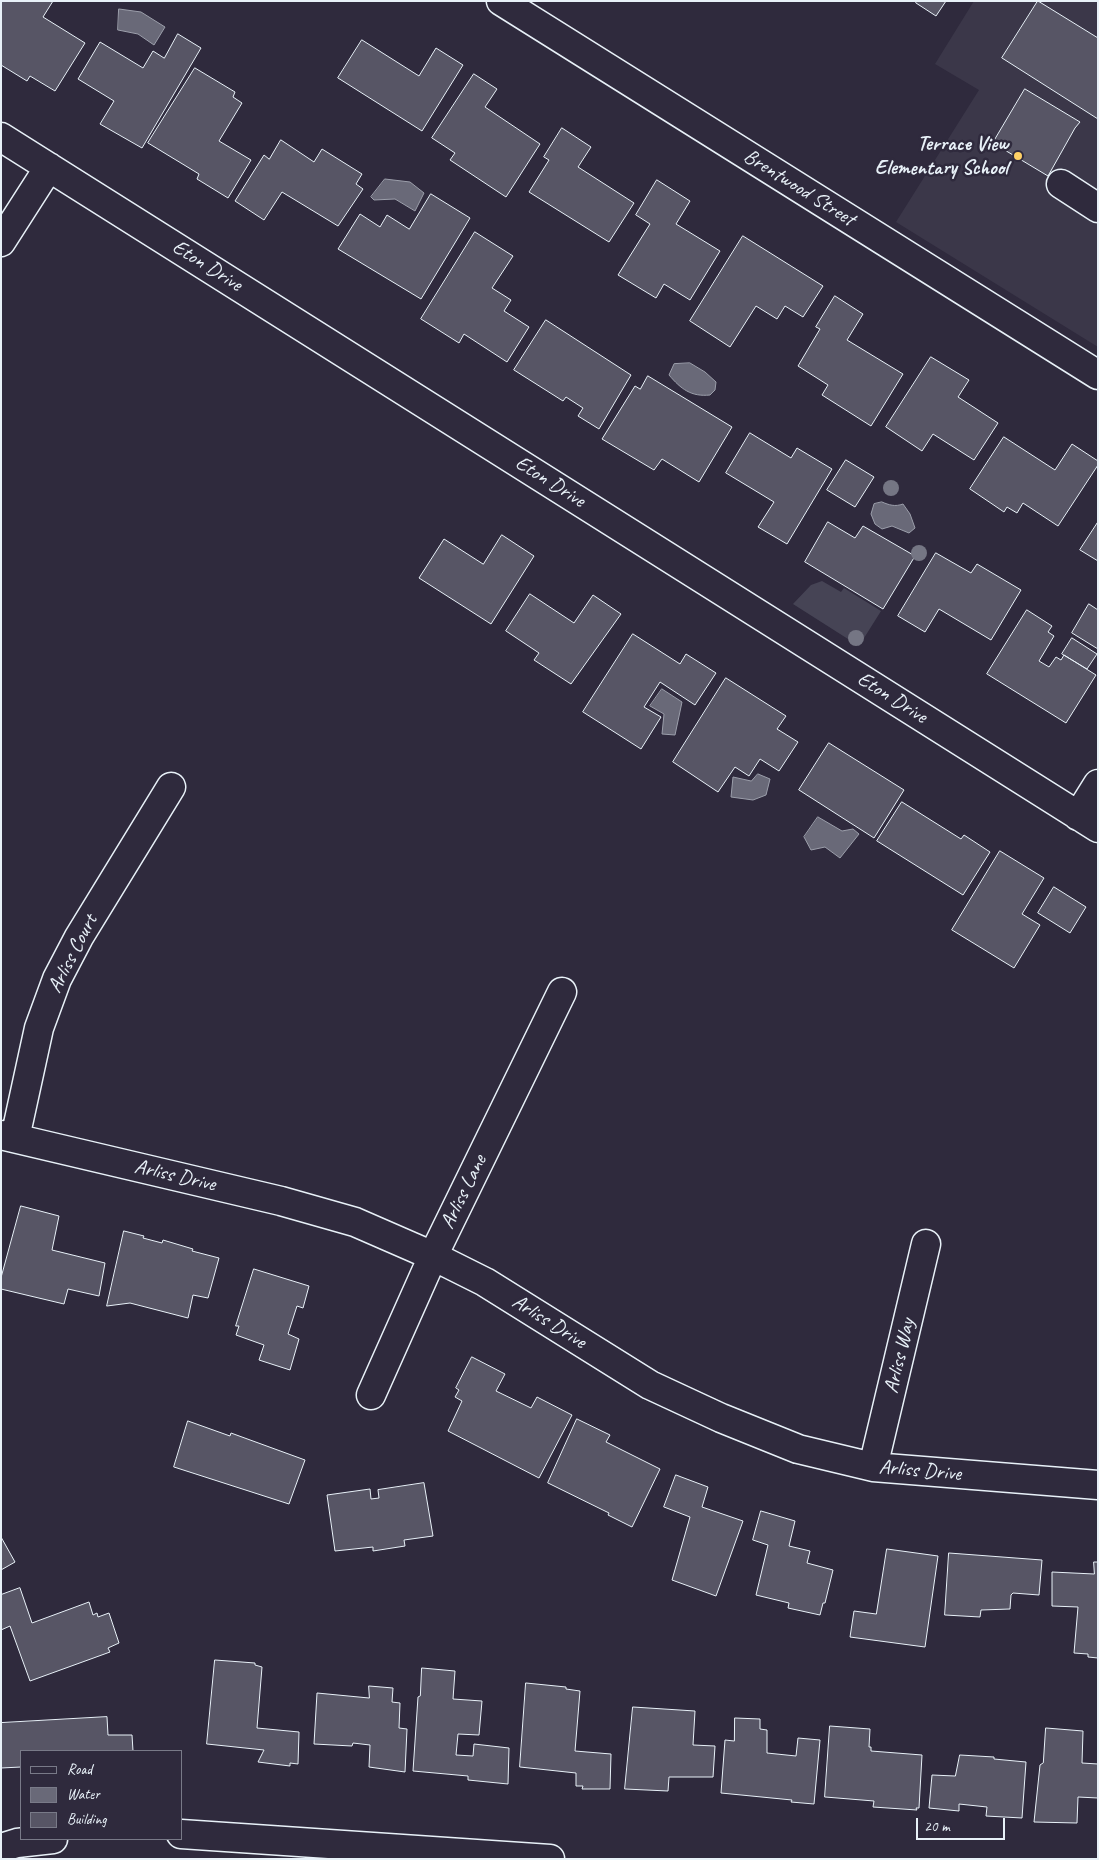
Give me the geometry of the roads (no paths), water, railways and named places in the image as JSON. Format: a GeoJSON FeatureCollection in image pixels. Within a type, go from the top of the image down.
{"type":"FeatureCollection","features":[{"type":"Feature","properties":{"kind":"street","name":"Brentwood Street"},"geometry":{"type":"LineString","coordinates":[[501,1],[1093,364]]}},
{"type":"Feature","properties":{"kind":"street","name":"Eton Drive"},"geometry":{"type":"LineString","coordinates":[[1,137],[1088,822]]}},
{"type":"Feature","properties":{"kind":"street"},"geometry":{"type":"LineString","coordinates":[[1,242],[49,166]]}},
{"type":"Feature","properties":{"kind":"street"},"geometry":{"type":"LineString","coordinates":[[1061,184],[1098,208]]}},
{"type":"Feature","properties":{"kind":"street"},"geometry":{"type":"LineString","coordinates":[[1088,822],[1098,784]]}},
{"type":"Feature","properties":{"kind":"street","name":"Arliss Court"},"geometry":{"type":"LineString","coordinates":[[8,1136],[39,1028],[57,979],[79,937],[171,787]]}},
{"type":"Feature","properties":{"kind":"street","name":"Arliss Lane"},"geometry":{"type":"LineString","coordinates":[[370,1395],[433,1256],[562,992]]}},
{"type":"Feature","properties":{"kind":"street","name":"Arliss Drive"},"geometry":{"type":"LineString","coordinates":[[8,1136],[281,1201],[355,1222],[433,1256],[484,1282],[650,1385],[721,1418],[798,1449],[873,1467],[1098,1485]]}},
{"type":"Feature","properties":{"kind":"street","name":"Arliss Way"},"geometry":{"type":"LineString","coordinates":[[873,1467],[926,1244]]}},
{"type":"Feature","properties":{"kind":"street"},"geometry":{"type":"LineString","coordinates":[[182,1834],[550,1859]]}},
{"type":"Feature","properties":{"kind":"street"},"geometry":{"type":"LineString","coordinates":[[1,1848],[46,1840]]}},
{"type":"Feature","properties":{"kind":"water"},"geometry":{"type":"Polygon","coordinates":[[[119,9],[141,12],[165,27],[154,45],[138,34],[118,30],[119,9]]]}},
{"type":"Feature","properties":{"kind":"water"},"geometry":{"type":"Polygon","coordinates":[[[385,179],[410,182],[424,193],[415,211],[395,199],[374,200],[371,197],[385,179]]]}},
{"type":"Feature","properties":{"kind":"water"},"geometry":{"type":"Polygon","coordinates":[[[690,363],[705,372],[716,382],[715,390],[710,395],[697,395],[687,391],[669,375],[674,364],[690,363]]]}},
{"type":"Feature","properties":{"kind":"water"},"geometry":{"type":"Polygon","coordinates":[[[882,502],[892,505],[903,504],[910,514],[915,528],[909,533],[892,526],[882,529],[875,524],[871,514],[874,504],[882,502]]]}},
{"type":"Feature","properties":{"kind":"water"},"geometry":{"type":"Polygon","coordinates":[[[662,689],[682,702],[675,735],[662,734],[664,714],[650,706],[662,689]]]}},
{"type":"Feature","properties":{"kind":"water"},"geometry":{"type":"Polygon","coordinates":[[[758,774],[770,779],[766,795],[753,800],[731,797],[733,777],[751,781],[758,774]]]}},
{"type":"Feature","properties":{"kind":"water"},"geometry":{"type":"Polygon","coordinates":[[[818,817],[842,831],[853,829],[859,834],[840,858],[825,847],[811,850],[804,837],[818,817]]]}},
{"type":"Feature","properties":{"kind":"place","name":"Terrace View Elementary School"},"geometry":{"type":"Point","coordinates":[1018,156]}}]}
